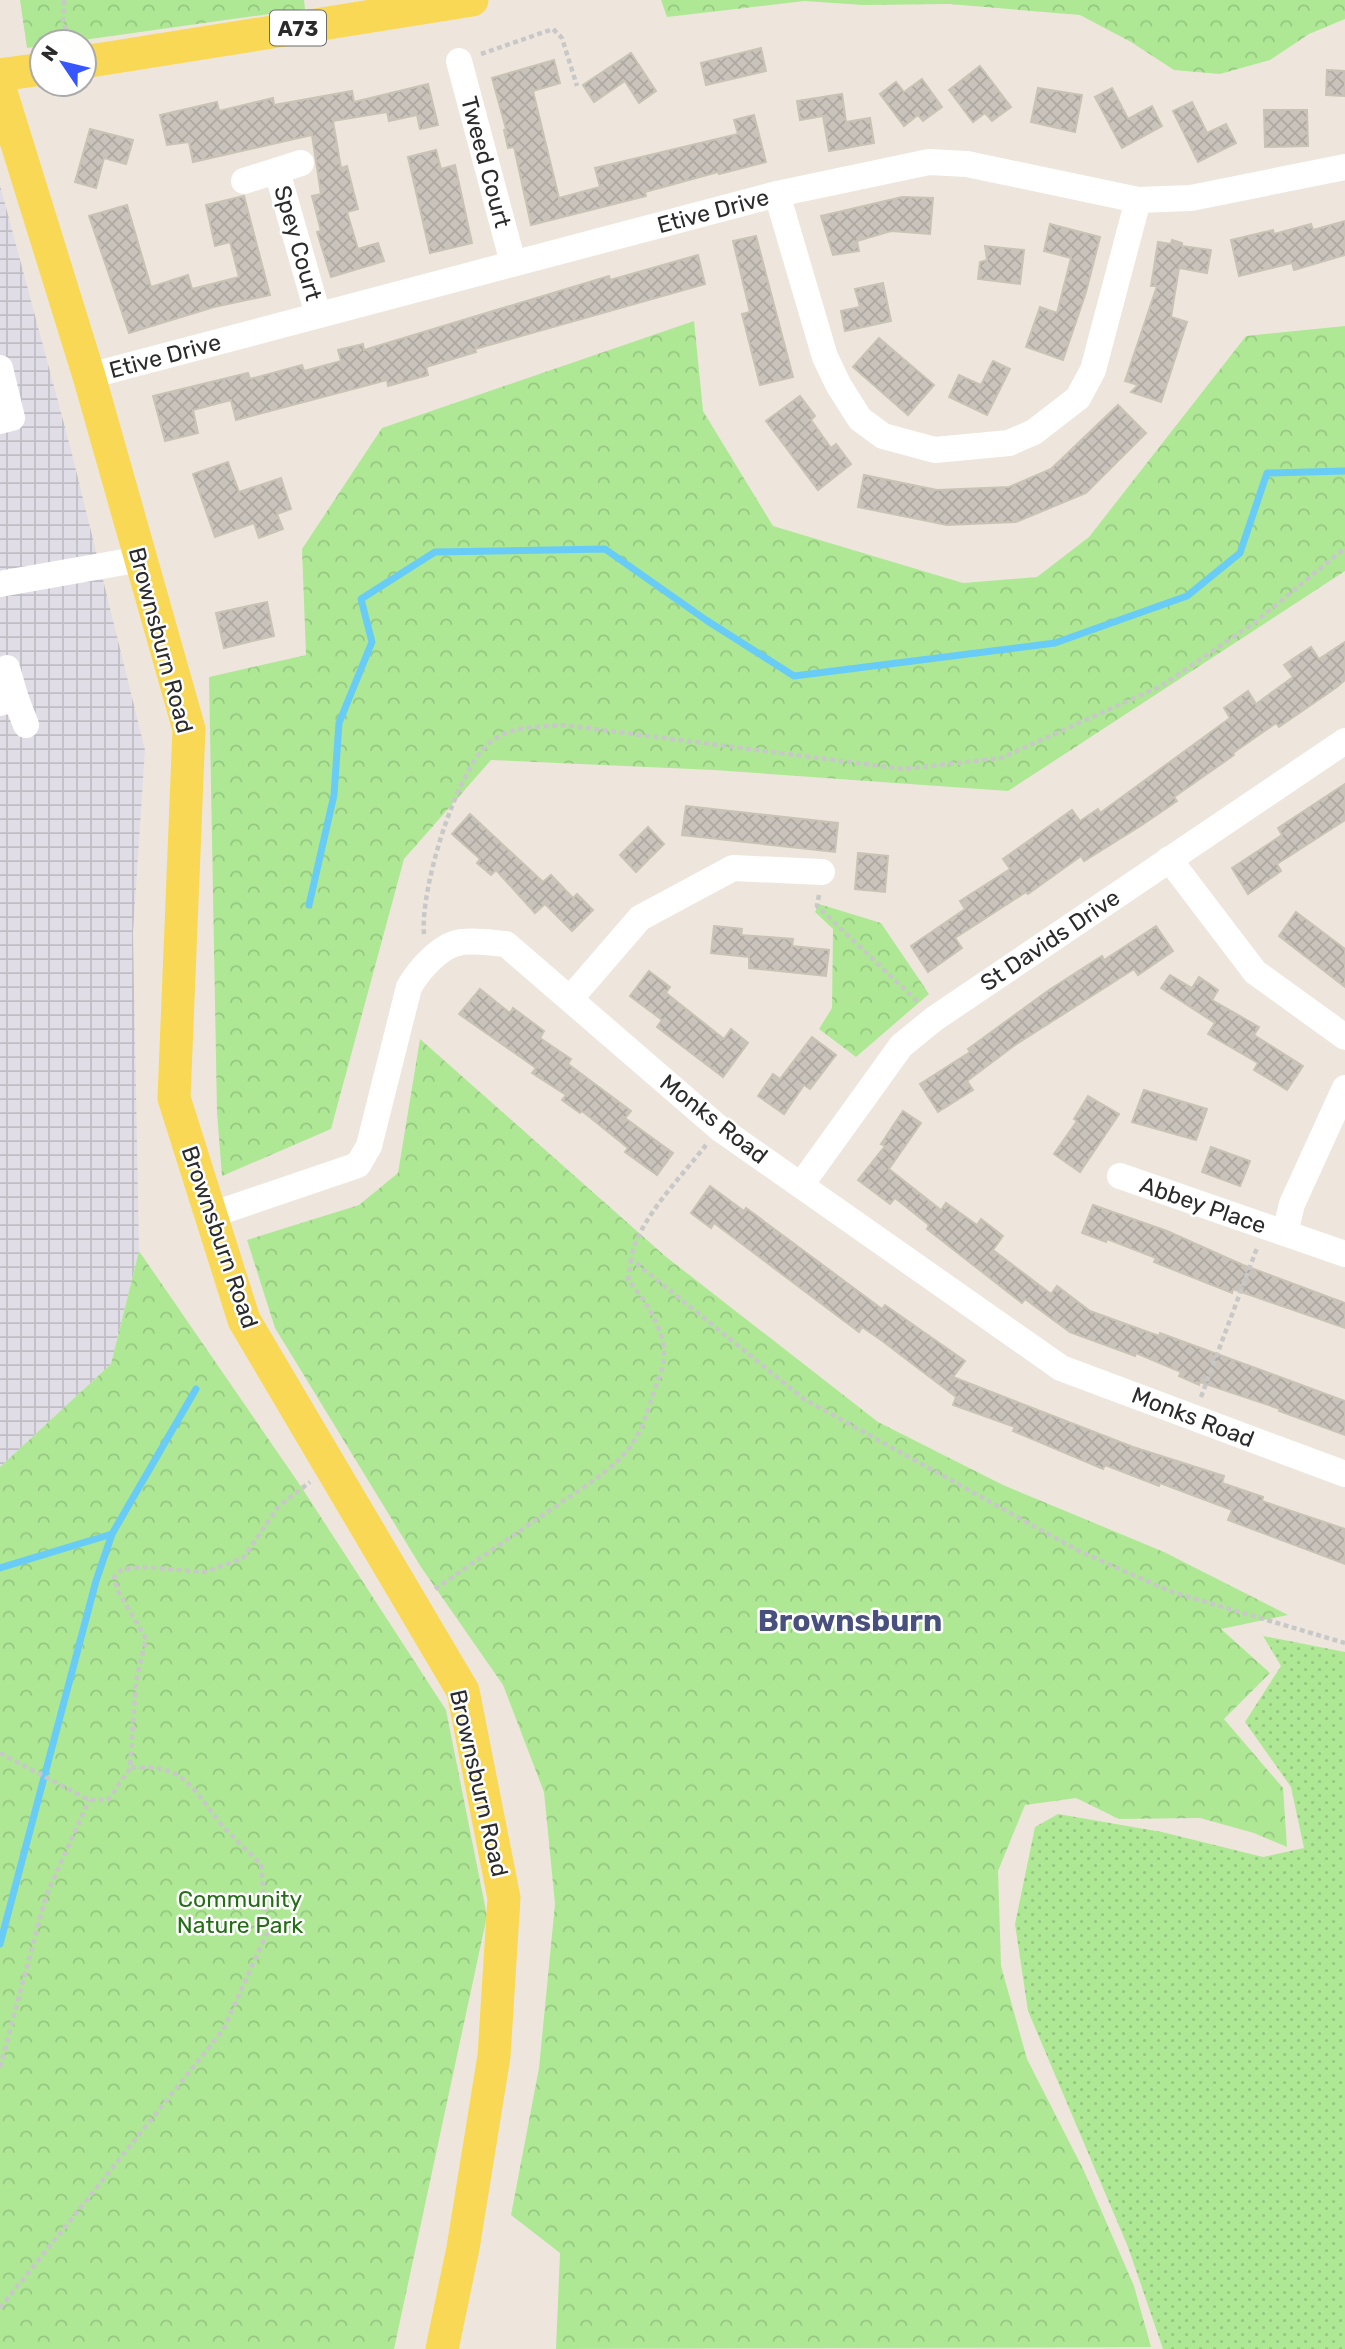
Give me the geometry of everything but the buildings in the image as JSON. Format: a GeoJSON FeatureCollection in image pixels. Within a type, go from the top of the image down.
{"type":"FeatureCollection","features":[{"type":"Feature","properties":{"kind":"main road","name":"A73"},"geometry":{"type":"LineString","coordinates":[[98,60],[471,0]]}},
{"type":"Feature","properties":{"kind":"main road"},"geometry":{"type":"LineString","coordinates":[[0,75],[28,71]]}},
{"type":"Feature","properties":{"kind":"main road","name":"Brownsburn Road"},"geometry":{"type":"LineString","coordinates":[[0,89],[89,376],[189,729],[174,1098],[244,1320],[463,1691],[504,1898],[495,2056],[463,2248],[442,2349]]}},
{"type":"Feature","properties":{"kind":"street","name":"Tweed Court"},"geometry":{"type":"LineString","coordinates":[[459,61],[513,263]]}},
{"type":"Feature","properties":{"kind":"street","name":"Etive Drive"},"geometry":{"type":"LineString","coordinates":[[89,376],[777,194],[929,162],[967,164],[1138,200],[1191,198],[1345,167]]}},
{"type":"Feature","properties":{"kind":"street","name":"Spey Court"},"geometry":{"type":"LineString","coordinates":[[244,181],[289,167],[318,315]]}},
{"type":"Feature","properties":{"kind":"street"},"geometry":{"type":"LineString","coordinates":[[777,194],[825,357],[839,386],[860,419],[883,436],[935,450],[1009,443],[1034,432],[1078,398],[1093,370],[1138,200]]}},
{"type":"Feature","properties":{"kind":"street"},"geometry":{"type":"LineString","coordinates":[[0,368],[6,420]]}},
{"type":"Feature","properties":{"kind":"street"},"geometry":{"type":"LineString","coordinates":[[0,584],[141,559]]}},
{"type":"Feature","properties":{"kind":"street"},"geometry":{"type":"LineString","coordinates":[[7,668],[8,701],[26,725]]}},
{"type":"Feature","properties":{"kind":"street","name":"St Davids Drive"},"geometry":{"type":"LineString","coordinates":[[801,1185],[901,1046],[934,1019],[1345,741]]}},
{"type":"Feature","properties":{"kind":"street"},"geometry":{"type":"LineString","coordinates":[[1169,859],[1255,972],[1345,1037]]}},
{"type":"Feature","properties":{"kind":"street"},"geometry":{"type":"LineString","coordinates":[[570,999],[640,918],[733,868],[822,872]]}},
{"type":"Feature","properties":{"kind":"street","name":"Monks Road"},"geometry":{"type":"LineString","coordinates":[[211,1215],[358,1165],[369,1146],[408,987],[426,964],[460,942],[506,944],[719,1128],[1061,1368],[1345,1474]]}},
{"type":"Feature","properties":{"kind":"street","name":"Abbey Place"},"geometry":{"type":"LineString","coordinates":[[1275,1230],[1292,1204],[1345,1088]]}},
{"type":"Feature","properties":{"kind":"street","name":"Abbey Place"},"geometry":{"type":"LineString","coordinates":[[1120,1177],[1345,1254]]}},
{"type":"Feature","properties":{"kind":"path"},"geometry":{"type":"LineString","coordinates":[[64,0],[63,22],[66,28]]}},
{"type":"Feature","properties":{"kind":"path"},"geometry":{"type":"LineString","coordinates":[[459,61],[553,29],[562,38],[577,86]]}},
{"type":"Feature","properties":{"kind":"path"},"geometry":{"type":"LineString","coordinates":[[426,964],[423,927],[433,859],[462,784],[488,744],[514,729],[564,725],[903,769],[1001,758],[1161,686],[1254,623],[1345,548]]}},
{"type":"Feature","properties":{"kind":"path"},"geometry":{"type":"LineString","coordinates":[[822,872],[817,906],[934,1019]]}},
{"type":"Feature","properties":{"kind":"path"},"geometry":{"type":"LineString","coordinates":[[413,1606],[615,1465],[637,1440],[664,1358],[659,1333],[645,1300],[628,1280],[633,1244],[719,1128]]}},
{"type":"Feature","properties":{"kind":"path"},"geometry":{"type":"LineString","coordinates":[[1193,1417],[1275,1230]]}},
{"type":"Feature","properties":{"kind":"path"},"geometry":{"type":"LineString","coordinates":[[631,1259],[804,1399],[1067,1544],[1172,1592],[1345,1643]]}},
{"type":"Feature","properties":{"kind":"path"},"geometry":{"type":"LineString","coordinates":[[0,1753],[89,1800],[108,1800],[130,1768],[136,1681],[146,1639],[118,1591],[114,1577],[122,1569],[143,1567],[205,1572],[243,1558],[279,1506],[330,1466]]}},
{"type":"Feature","properties":{"kind":"path"},"geometry":{"type":"LineString","coordinates":[[0,2308],[223,2030],[267,1933],[261,1864],[218,1821],[183,1777],[157,1766],[130,1768]]}},
{"type":"Feature","properties":{"kind":"path"},"geometry":{"type":"LineString","coordinates":[[0,2067],[46,1896],[89,1800]]}},
{"type":"Feature","properties":{"kind":"shaded area"},"geometry":{"type":"Polygon","coordinates":[[[0,185],[71,450],[145,750],[133,933],[139,1251],[111,1364],[0,1467],[0,185]]]}},
{"type":"Feature","properties":{"kind":"green space"},"geometry":{"type":"Polygon","coordinates":[[[20,0],[304,0],[305,9],[98,38],[98,28],[28,28],[27,48],[20,0]]]}},
{"type":"Feature","properties":{"kind":"green space"},"geometry":{"type":"Polygon","coordinates":[[[661,0],[1345,0],[1345,19],[1309,34],[1270,60],[1220,74],[1174,70],[1131,42],[1080,15],[949,4],[863,5],[804,1],[667,17],[661,0]]]}},
{"type":"Feature","properties":{"kind":"green space"},"geometry":{"type":"Polygon","coordinates":[[[694,321],[703,411],[773,526],[963,583],[1037,577],[1089,537],[1246,336],[1345,326],[1345,571],[1008,791],[714,770],[491,760],[404,859],[331,1129],[222,1176],[217,1112],[209,677],[306,655],[302,549],[382,428],[694,321]]]}},
{"type":"Feature","properties":{"kind":"green space"},"geometry":{"type":"Polygon","coordinates":[[[819,904],[881,923],[929,994],[856,1057],[819,1029],[832,1008],[833,929],[815,912],[819,904]]]}},
{"type":"Feature","properties":{"kind":"green space"},"geometry":{"type":"Polygon","coordinates":[[[420,1039],[665,1256],[878,1422],[1003,1485],[1164,1552],[1288,1615],[1221,1629],[1270,1673],[1224,1719],[1283,1788],[1287,1847],[1254,1833],[1200,1818],[1119,1819],[1076,1798],[1025,1805],[998,1871],[1001,1966],[1027,2059],[1084,2171],[1134,2286],[1151,2347],[556,2349],[560,2253],[511,2215],[539,2068],[555,1904],[544,1792],[503,1685],[421,1567],[275,1328],[247,1240],[359,1205],[398,1173],[420,1039]]]}},
{"type":"Feature","properties":{"kind":"green space","name":"Community Nature Park"},"geometry":{"type":"Polygon","coordinates":[[[139,1251],[300,1485],[446,1710],[487,1916],[394,2349],[0,2349],[0,1467],[111,1364],[139,1251]]]}},
{"type":"Feature","properties":{"kind":"green space"},"geometry":{"type":"Polygon","coordinates":[[[1263,1636],[1345,1652],[1345,2349],[1163,2349],[1128,2247],[1028,2011],[1015,1924],[1035,1827],[1058,1814],[1162,1832],[1263,1857],[1304,1848],[1291,1787],[1245,1722],[1281,1666],[1263,1636]]]}},
{"type":"Feature","properties":{"kind":"waterway"},"geometry":{"type":"LineString","coordinates":[[309,905],[334,795],[339,723],[372,642],[361,599],[435,552],[605,549],[706,620],[794,676],[1055,643],[1187,596],[1240,553],[1267,473],[1345,471]]}},
{"type":"Feature","properties":{"kind":"waterway"},"geometry":{"type":"LineString","coordinates":[[0,1568],[112,1534],[196,1389]]}},
{"type":"Feature","properties":{"kind":"waterway"},"geometry":{"type":"LineString","coordinates":[[0,1944],[96,1581],[112,1534]]}},
{"type":"Feature","properties":{"kind":"district","name":"Brownsburn"},"geometry":{"type":"Point","coordinates":[850,1621]}}]}
